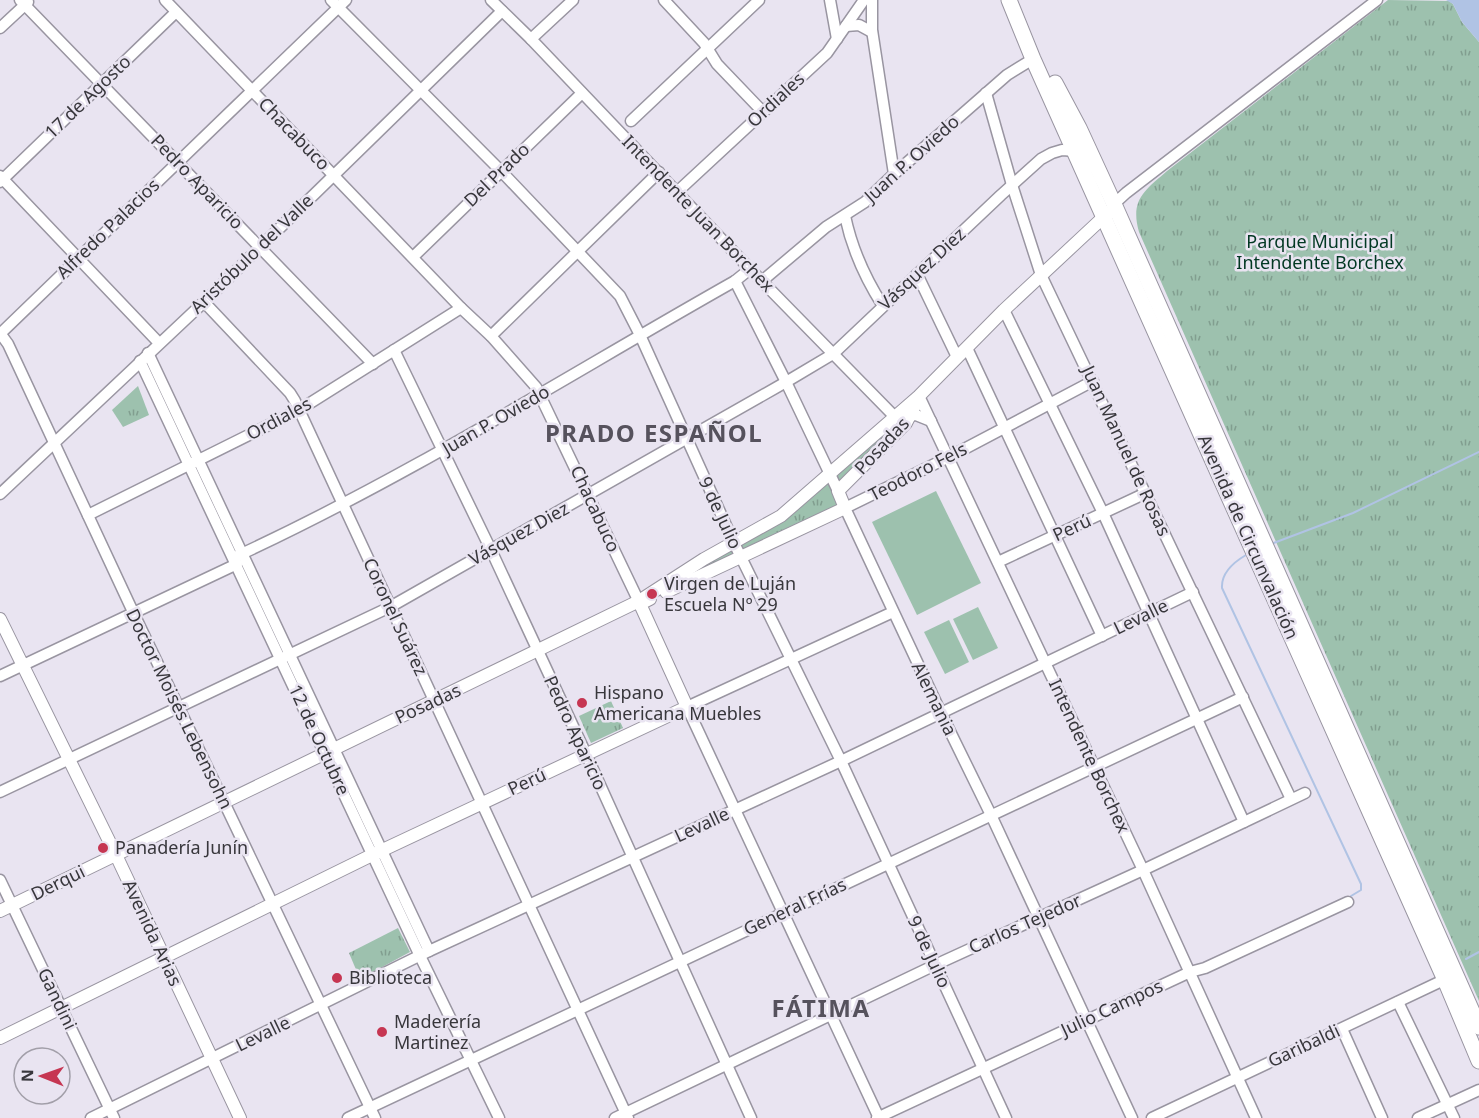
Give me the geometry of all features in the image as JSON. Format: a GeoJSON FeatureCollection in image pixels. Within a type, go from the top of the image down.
{"type":"FeatureCollection","features":[{"type":"Feature","properties":{"kind":"highway","name":"Avenida de Circunvalación"},"geometry":{"type":"LineString","coordinates":[[1012,7],[1079,128],[1114,204],[1450,977],[1479,1061]]}},
{"type":"Feature","properties":{"kind":"highway","name":"Avenida de Circunvalación"},"geometry":{"type":"LineString","coordinates":[[1012,7],[1033,59],[1450,977],[1479,1027]]}},
{"type":"Feature","properties":{"kind":"main road","name":"Posadas"},"geometry":{"type":"LineString","coordinates":[[639,603],[704,559],[781,516],[919,396],[1004,310],[1105,217],[1114,204]]}},
{"type":"Feature","properties":{"kind":"main road","name":"Posadas"},"geometry":{"type":"LineString","coordinates":[[838,491],[910,417],[919,396]]}},
{"type":"Feature","properties":{"kind":"main road","name":"Alemania"},"geometry":{"type":"LineString","coordinates":[[838,491],[845,508]]}},
{"type":"Feature","properties":{"kind":"main road","name":"Teodoro Fels"},"geometry":{"type":"LineString","coordinates":[[741,556],[845,508]]}},
{"type":"Feature","properties":{"kind":"main road","name":"Posadas"},"geometry":{"type":"LineString","coordinates":[[116,855],[329,751],[741,556]]}},
{"type":"Feature","properties":{"kind":"main road","name":"Chacabuco"},"geometry":{"type":"LineString","coordinates":[[639,603],[687,707]]}},
{"type":"Feature","properties":{"kind":"main road","name":"Avenida Arias"},"geometry":{"type":"LineString","coordinates":[[0,619],[116,855],[240,1118]]}},
{"type":"Feature","properties":{"kind":"main road","name":"Perú"},"geometry":{"type":"LineString","coordinates":[[0,1038],[377,852],[687,707]]}},
{"type":"Feature","properties":{"kind":"main road","name":"Derqui"},"geometry":{"type":"LineString","coordinates":[[0,911],[116,855]]}},
{"type":"Feature","properties":{"kind":"street","name":"Intendente Juan Borchex"},"geometry":{"type":"LineString","coordinates":[[491,0],[895,417]]}},
{"type":"Feature","properties":{"kind":"street"},"geometry":{"type":"LineString","coordinates":[[531,39],[573,0]]}},
{"type":"Feature","properties":{"kind":"street"},"geometry":{"type":"LineString","coordinates":[[664,0],[708,49],[717,64],[763,112]]}},
{"type":"Feature","properties":{"kind":"street"},"geometry":{"type":"LineString","coordinates":[[631,121],[759,0]]}},
{"type":"Feature","properties":{"kind":"street"},"geometry":{"type":"LineString","coordinates":[[830,0],[837,39]]}},
{"type":"Feature","properties":{"kind":"street","name":"Ordiales"},"geometry":{"type":"LineString","coordinates":[[677,192],[815,64],[837,39],[864,0]]}},
{"type":"Feature","properties":{"kind":"street"},"geometry":{"type":"LineString","coordinates":[[872,0],[872,32],[894,174]]}},
{"type":"Feature","properties":{"kind":"street"},"geometry":{"type":"LineString","coordinates":[[1114,204],[1377,0]]}},
{"type":"Feature","properties":{"kind":"street"},"geometry":{"type":"LineString","coordinates":[[0,28],[25,2]]}},
{"type":"Feature","properties":{"kind":"street","name":"Pedro Aparicio"},"geometry":{"type":"LineString","coordinates":[[25,2],[373,364]]}},
{"type":"Feature","properties":{"kind":"street","name":"Alfredo Palacios"},"geometry":{"type":"LineString","coordinates":[[0,333],[252,91],[338,3]]}},
{"type":"Feature","properties":{"kind":"street","name":"9 de Julio"},"geometry":{"type":"LineString","coordinates":[[338,3],[420,91],[501,171],[620,296],[640,335],[734,543],[841,761],[1006,1118]]}},
{"type":"Feature","properties":{"kind":"street","name":"17 de Agosto"},"geometry":{"type":"LineString","coordinates":[[1,179],[102,84],[171,4]]}},
{"type":"Feature","properties":{"kind":"street","name":"Chacabuco"},"geometry":{"type":"LineString","coordinates":[[171,4],[461,308],[492,336],[536,387],[639,603]]}},
{"type":"Feature","properties":{"kind":"street","name":"Aristóbulo del Valle"},"geometry":{"type":"LineString","coordinates":[[0,494],[204,302],[502,11]]}},
{"type":"Feature","properties":{"kind":"street"},"geometry":{"type":"LineString","coordinates":[[846,26],[859,25],[872,32]]}},
{"type":"Feature","properties":{"kind":"street","name":"Juan P. Oviedo"},"geometry":{"type":"LineString","coordinates":[[762,281],[814,237],[873,196],[894,174],[1007,75],[1033,59]]}},
{"type":"Feature","properties":{"kind":"street","name":"Del Prado"},"geometry":{"type":"LineString","coordinates":[[412,257],[582,93]]}},
{"type":"Feature","properties":{"kind":"street","name":"Juan Manuel de Rosas"},"geometry":{"type":"LineString","coordinates":[[986,93],[1041,275],[1291,799]]}},
{"type":"Feature","properties":{"kind":"street","name":"Vásquez Diez"},"geometry":{"type":"LineString","coordinates":[[0,792],[390,607],[786,382],[833,354],[1041,159],[1062,150],[1076,151]]}},
{"type":"Feature","properties":{"kind":"street"},"geometry":{"type":"LineString","coordinates":[[492,336],[659,172]]}},
{"type":"Feature","properties":{"kind":"street"},"geometry":{"type":"LineString","coordinates":[[1,179],[159,343]]}},
{"type":"Feature","properties":{"kind":"street"},"geometry":{"type":"LineString","coordinates":[[845,216],[849,237],[860,266],[883,306]]}},
{"type":"Feature","properties":{"kind":"street","name":"Juan P. Oviedo"},"geometry":{"type":"LineString","coordinates":[[0,676],[134,614],[342,506],[541,395],[735,281],[750,269]]}},
{"type":"Feature","properties":{"kind":"street"},"geometry":{"type":"LineString","coordinates":[[917,274],[1005,428],[1102,636]]}},
{"type":"Feature","properties":{"kind":"street","name":"Alemania"},"geometry":{"type":"LineString","coordinates":[[735,281],[838,491]]}},
{"type":"Feature","properties":{"kind":"street","name":"Coronel Suárez"},"geometry":{"type":"LineString","coordinates":[[204,302],[290,393],[299,410],[577,1009],[623,1116]]}},
{"type":"Feature","properties":{"kind":"street","name":"Ordiales"},"geometry":{"type":"LineString","coordinates":[[88,515],[299,410],[461,308]]}},
{"type":"Feature","properties":{"kind":"street"},"geometry":{"type":"LineString","coordinates":[[1004,310],[1103,513],[1244,822]]}},
{"type":"Feature","properties":{"kind":"street","name":"Doctor Moisés Lebensohn"},"geometry":{"type":"LineString","coordinates":[[0,333],[8,344],[178,708],[372,1113]]}},
{"type":"Feature","properties":{"kind":"street","name":"Pedro Aparicio"},"geometry":{"type":"LineString","coordinates":[[394,350],[586,754],[751,1118]]}},
{"type":"Feature","properties":{"kind":"street","name":"12 de Octubre"},"geometry":{"type":"LineString","coordinates":[[144,357],[377,852],[499,1118]]}},
{"type":"Feature","properties":{"kind":"street","name":"Teodoro Fels"},"geometry":{"type":"LineString","coordinates":[[845,508],[949,458],[1093,381]]}},
{"type":"Feature","properties":{"kind":"street","name":"Intendente Borchex"},"geometry":{"type":"LineString","coordinates":[[919,396],[1191,972],[1256,1118]]}},
{"type":"Feature","properties":{"kind":"street"},"geometry":{"type":"LineString","coordinates":[[895,417],[922,416],[931,421]]}},
{"type":"Feature","properties":{"kind":"street","name":"Perú"},"geometry":{"type":"LineString","coordinates":[[998,562],[1146,493]]}},
{"type":"Feature","properties":{"kind":"street","name":"Alemania"},"geometry":{"type":"LineString","coordinates":[[845,508],[1040,918],[1132,1118]]}},
{"type":"Feature","properties":{"kind":"street","name":"Levalle"},"geometry":{"type":"LineString","coordinates":[[91,1118],[112,1114],[212,1059],[424,953],[841,761],[1193,592]]}},
{"type":"Feature","properties":{"kind":"street","name":"Perú"},"geometry":{"type":"LineString","coordinates":[[687,707],[893,612]]}},
{"type":"Feature","properties":{"kind":"street","name":"General Frías"},"geometry":{"type":"LineString","coordinates":[[348,1118],[372,1113],[471,1060],[577,1009],[1243,697]]}},
{"type":"Feature","properties":{"kind":"street","name":"Chacabuco"},"geometry":{"type":"LineString","coordinates":[[687,707],[879,1118]]}},
{"type":"Feature","properties":{"kind":"street","name":"Carlos Tejedor"},"geometry":{"type":"LineString","coordinates":[[623,1116],[725,1064],[935,964],[1040,918],[1305,793]]}},
{"type":"Feature","properties":{"kind":"street","name":"Gandini"},"geometry":{"type":"LineString","coordinates":[[0,880],[112,1114]]}},
{"type":"Feature","properties":{"kind":"street","name":"Julio Campos"},"geometry":{"type":"LineString","coordinates":[[879,1118],[1191,972],[1205,968],[1348,902]]}},
{"type":"Feature","properties":{"kind":"street","name":"Garibaldi"},"geometry":{"type":"LineString","coordinates":[[1152,1118],[1450,977]]}},
{"type":"Feature","properties":{"kind":"street"},"geometry":{"type":"LineString","coordinates":[[1398,1002],[1454,1118]]}},
{"type":"Feature","properties":{"kind":"street"},"geometry":{"type":"LineString","coordinates":[[1341,1029],[1382,1118]]}},
{"type":"Feature","properties":{"kind":"street"},"geometry":{"type":"LineString","coordinates":[[1418,1118],[1479,1090]]}},
{"type":"Feature","properties":{"kind":"green space","name":"Parque Municipal Intendente Borchex"},"geometry":{"type":"Polygon","coordinates":[[[1388,0],[1449,1],[1453,4],[1462,22],[1479,42],[1479,1001],[1139,232],[1136,212],[1141,197],[1167,171],[1388,0]]]}},
{"type":"Feature","properties":{"kind":"green space"},"geometry":{"type":"Polygon","coordinates":[[[138,386],[149,415],[123,427],[112,410],[138,386]]]}},
{"type":"Feature","properties":{"kind":"green space"},"geometry":{"type":"Polygon","coordinates":[[[895,417],[910,417],[838,491],[845,508],[658,595],[781,516],[895,417]]]}},
{"type":"Feature","properties":{"kind":"green space"},"geometry":{"type":"Polygon","coordinates":[[[936,491],[981,583],[917,615],[872,522],[936,491]]]}},
{"type":"Feature","properties":{"kind":"green space"},"geometry":{"type":"Polygon","coordinates":[[[978,607],[998,648],[973,660],[953,619],[978,607]]]}},
{"type":"Feature","properties":{"kind":"green space"},"geometry":{"type":"Polygon","coordinates":[[[949,620],[969,662],[945,674],[924,632],[949,620]]]}},
{"type":"Feature","properties":{"kind":"green space"},"geometry":{"type":"Polygon","coordinates":[[[611,701],[623,728],[591,743],[579,716],[611,701]]]}},
{"type":"Feature","properties":{"kind":"green space"},"geometry":{"type":"Polygon","coordinates":[[[398,928],[410,952],[360,979],[349,953],[398,928]]]}},
{"type":"Feature","properties":{"kind":"water"},"geometry":{"type":"Polygon","coordinates":[[[1446,0],[1479,0],[1479,42],[1462,22],[1453,4],[1446,0]]]}},
{"type":"Feature","properties":{"kind":"waterway"},"geometry":{"type":"LineString","coordinates":[[1271,544],[1353,513],[1479,452]]}},
{"type":"Feature","properties":{"kind":"waterway"},"geometry":{"type":"LineString","coordinates":[[1246,555],[1226,572],[1222,588],[1361,884],[1361,890],[1351,896]]}},
{"type":"Feature","properties":{"kind":"waterway"},"geometry":{"type":"LineString","coordinates":[[1466,959],[1479,952]]}},
{"type":"Feature","properties":{"kind":"place","name":"Virgen de Luján Escuela Nº 29"},"geometry":{"type":"Point","coordinates":[652,594]}},
{"type":"Feature","properties":{"kind":"place","name":"Hispano Americana Muebles"},"geometry":{"type":"Point","coordinates":[582,703]}},
{"type":"Feature","properties":{"kind":"place","name":"Panadería Junín"},"geometry":{"type":"Point","coordinates":[103,848]}},
{"type":"Feature","properties":{"kind":"place","name":"Biblioteca"},"geometry":{"type":"Point","coordinates":[337,978]}},
{"type":"Feature","properties":{"kind":"place","name":"Maderería Martinez"},"geometry":{"type":"Point","coordinates":[382,1032]}},
{"type":"Feature","properties":{"kind":"district","name":"PRADO ESPAÑOL"},"geometry":{"type":"Point","coordinates":[654,434]}},
{"type":"Feature","properties":{"kind":"district","name":"FÁTIMA"},"geometry":{"type":"Point","coordinates":[821,1009]}}]}
